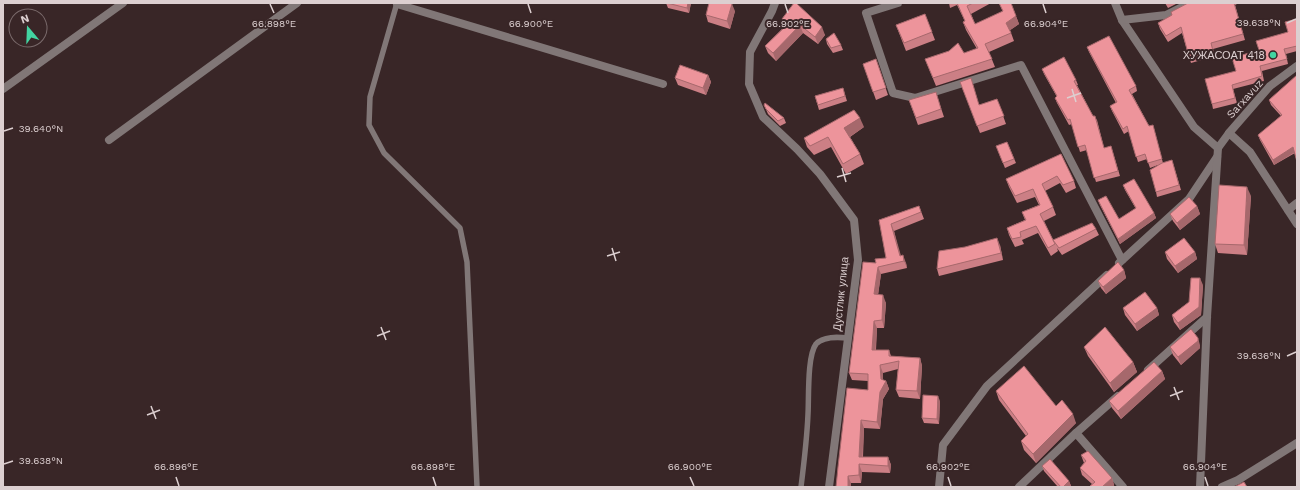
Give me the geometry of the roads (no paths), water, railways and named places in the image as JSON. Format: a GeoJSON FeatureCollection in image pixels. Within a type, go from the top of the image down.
{"type":"FeatureCollection","features":[{"type":"Feature","properties":{"kind":"street"},"geometry":{"type":"LineString","coordinates":[[3,89],[123,3]]}},
{"type":"Feature","properties":{"kind":"street"},"geometry":{"type":"LineString","coordinates":[[109,140],[297,3]]}},
{"type":"Feature","properties":{"kind":"street"},"geometry":{"type":"LineString","coordinates":[[397,3],[663,84]]}},
{"type":"Feature","properties":{"kind":"street","name":"Дустлик улица"},"geometry":{"type":"LineString","coordinates":[[775,3],[750,52],[749,84],[763,117],[797,149],[820,174],[854,220],[858,260],[829,487]]}},
{"type":"Feature","properties":{"kind":"street"},"geometry":{"type":"LineString","coordinates":[[898,3],[866,13],[893,93],[915,98],[1021,65],[1122,260]]}},
{"type":"Feature","properties":{"kind":"street"},"geometry":{"type":"LineString","coordinates":[[1115,3],[1122,20],[1194,127],[1217,152],[1207,317],[1200,487]]}},
{"type":"Feature","properties":{"kind":"street"},"geometry":{"type":"LineString","coordinates":[[1122,20],[1166,15],[1190,3]]}},
{"type":"Feature","properties":{"kind":"street","name":"Sarxavuz"},"geometry":{"type":"LineString","coordinates":[[939,487],[943,445],[987,386],[1189,199],[1229,133],[1270,86],[1297,66]]}},
{"type":"Feature","properties":{"kind":"street"},"geometry":{"type":"LineString","coordinates":[[1229,133],[1250,152],[1297,224]]}},
{"type":"Feature","properties":{"kind":"street"},"geometry":{"type":"LineString","coordinates":[[1288,210],[1297,203]]}},
{"type":"Feature","properties":{"kind":"street"},"geometry":{"type":"LineString","coordinates":[[1142,375],[1207,317]]}},
{"type":"Feature","properties":{"kind":"street"},"geometry":{"type":"LineString","coordinates":[[1019,487],[1076,433],[1124,391]]}},
{"type":"Feature","properties":{"kind":"street"},"geometry":{"type":"LineString","coordinates":[[1076,433],[1123,487]]}},
{"type":"Feature","properties":{"kind":"street"},"geometry":{"type":"LineString","coordinates":[[1222,487],[1238,480],[1297,443]]}},
{"type":"Feature","properties":{"kind":"lane"},"geometry":{"type":"LineString","coordinates":[[397,3],[370,97],[369,125],[384,153],[460,228],[467,262],[477,487]]}},
{"type":"Feature","properties":{"kind":"lane"},"geometry":{"type":"LineString","coordinates":[[801,487],[813,349],[817,343],[823,339],[838,337],[848,338]]}},
{"type":"Feature","properties":{"kind":"place","name":"ХУЖАСОАТ 418"},"geometry":{"type":"Point","coordinates":[1273,55]}}]}
